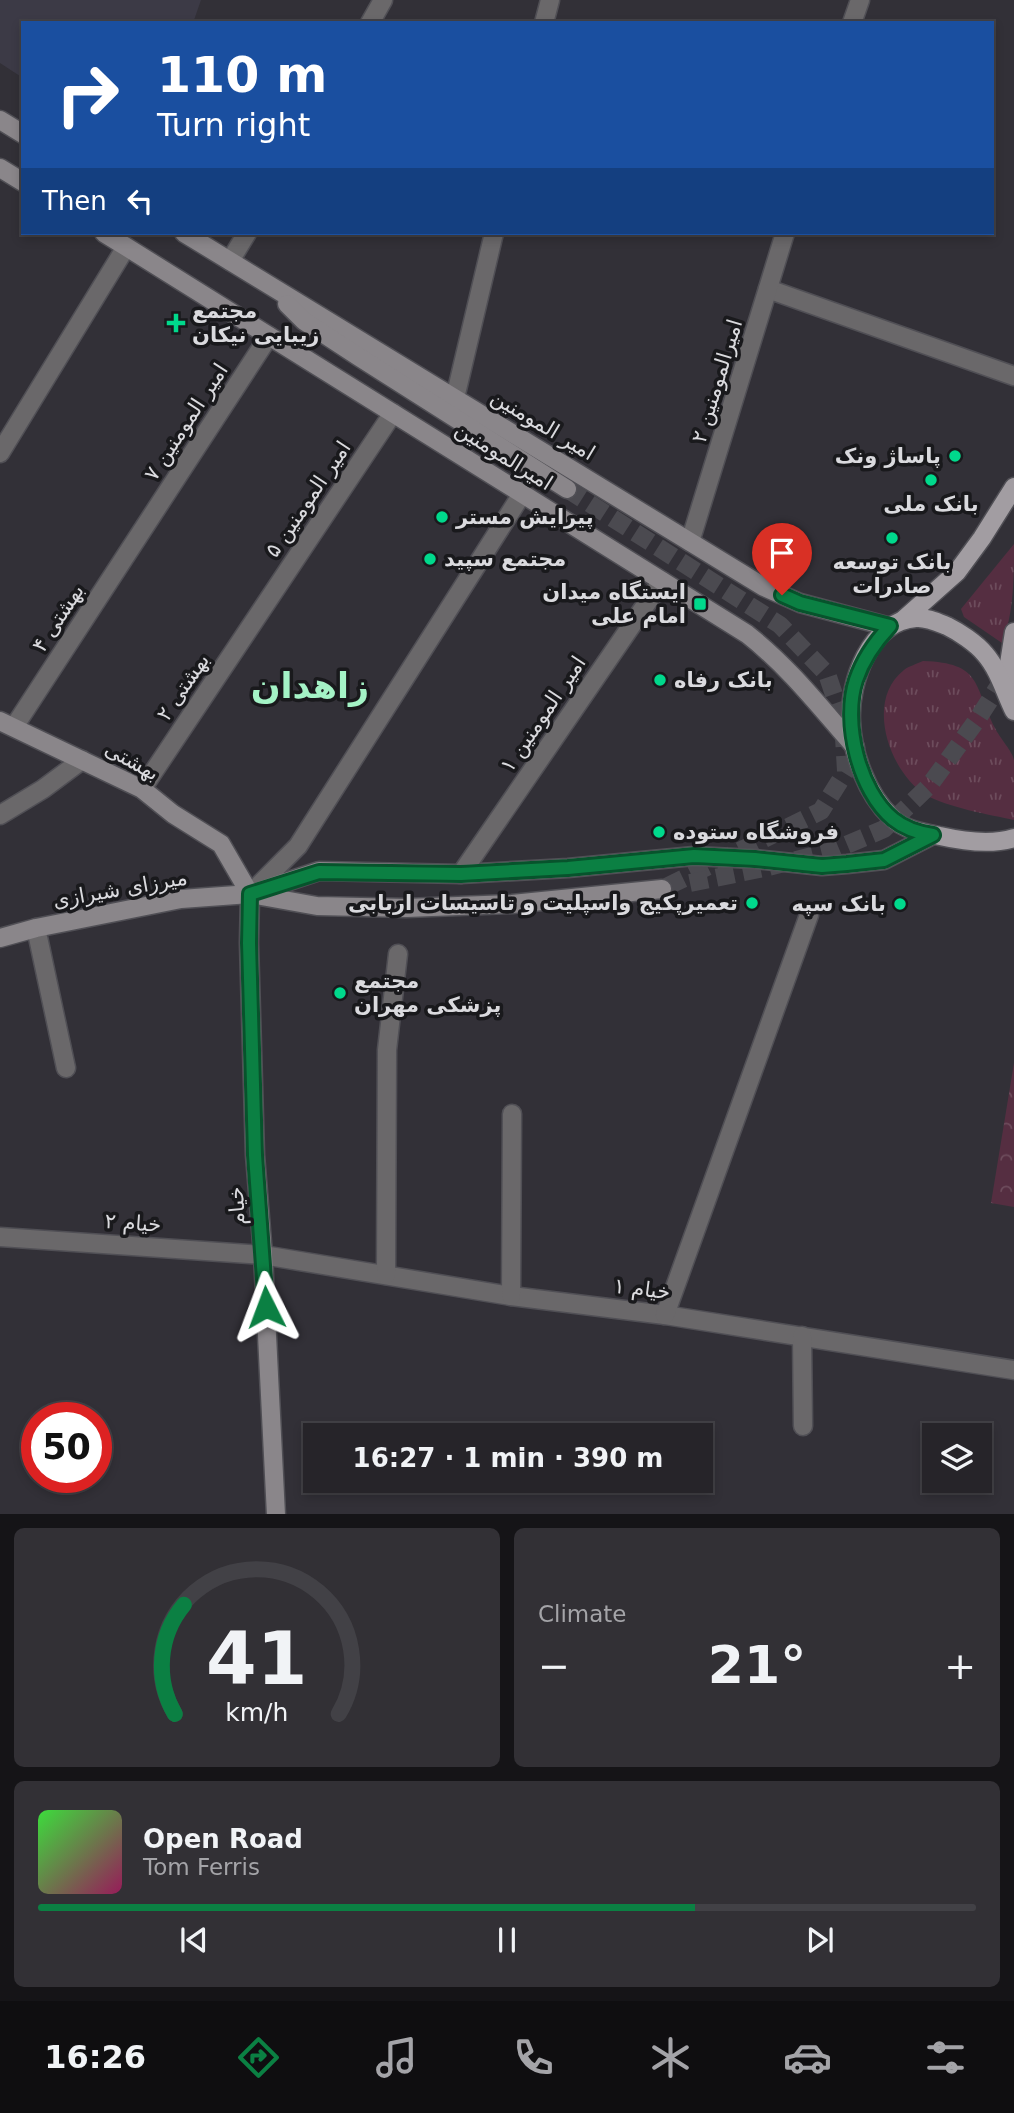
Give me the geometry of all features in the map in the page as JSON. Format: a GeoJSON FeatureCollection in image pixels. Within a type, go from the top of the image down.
{"type":"FeatureCollection","features":[{"type":"Feature","properties":{"kind":"main road"},"geometry":{"type":"LineString","coordinates":[[0,120],[21,133]]}},
{"type":"Feature","properties":{"kind":"main road"},"geometry":{"type":"LineString","coordinates":[[0,168],[21,181]]}},
{"type":"Feature","properties":{"kind":"main road","name":"امیرالمومنین"},"geometry":{"type":"LineString","coordinates":[[107,235],[747,634],[795,677],[855,747]]}},
{"type":"Feature","properties":{"kind":"main road","name":"امیر المومنین"},"geometry":{"type":"LineString","coordinates":[[187,235],[764,587],[800,603],[897,623]]}},
{"type":"Feature","properties":{"kind":"main road"},"geometry":{"type":"LineString","coordinates":[[262,280],[304,321],[567,489]]}},
{"type":"Feature","properties":{"kind":"main road"},"geometry":{"type":"LineString","coordinates":[[1014,488],[957,572],[876,641],[855,681],[850,720],[861,767],[874,795],[892,818],[905,827],[954,839],[982,841],[1014,838]]}},
{"type":"Feature","properties":{"kind":"main road"},"geometry":{"type":"LineString","coordinates":[[897,623],[918,618],[935,621],[956,631],[985,654],[1014,711]]}},
{"type":"Feature","properties":{"kind":"main road"},"geometry":{"type":"LineString","coordinates":[[1005,689],[1014,632]]}},
{"type":"Feature","properties":{"kind":"main road","name":"بهشتی"},"geometry":{"type":"LineString","coordinates":[[7,724],[142,789],[173,814],[221,844],[250,894]]}},
{"type":"Feature","properties":{"kind":"main road"},"geometry":{"type":"LineString","coordinates":[[250,894],[319,872],[461,874],[568,868],[694,856],[835,865],[884,860],[933,835]]}},
{"type":"Feature","properties":{"kind":"main road"},"geometry":{"type":"LineString","coordinates":[[982,841],[1014,849]]}},
{"type":"Feature","properties":{"kind":"main road"},"geometry":{"type":"LineString","coordinates":[[250,894],[317,906],[406,908],[512,904],[662,889]]}},
{"type":"Feature","properties":{"kind":"main road","name":"میرزای شیرازی"},"geometry":{"type":"LineString","coordinates":[[0,938],[36,928],[181,899],[250,894]]}},
{"type":"Feature","properties":{"kind":"main road","name":"خیام"},"geometry":{"type":"LineString","coordinates":[[250,894],[255,1155],[263,1255],[276,1514]]}},
{"type":"Feature","properties":{"kind":"street"},"geometry":{"type":"LineString","coordinates":[[371,21],[383,0]]}},
{"type":"Feature","properties":{"kind":"street"},"geometry":{"type":"LineString","coordinates":[[545,21],[550,0]]}},
{"type":"Feature","properties":{"kind":"street"},"geometry":{"type":"LineString","coordinates":[[853,21],[860,0]]}},
{"type":"Feature","properties":{"kind":"street"},"geometry":{"type":"LineString","coordinates":[[230,261],[246,235]]}},
{"type":"Feature","properties":{"kind":"street"},"geometry":{"type":"LineString","coordinates":[[455,398],[494,235]]}},
{"type":"Feature","properties":{"kind":"street","name":"امیرالمومنین ۲"},"geometry":{"type":"LineString","coordinates":[[691,542],[784,235]]}},
{"type":"Feature","properties":{"kind":"street"},"geometry":{"type":"LineString","coordinates":[[0,453],[126,247]]}},
{"type":"Feature","properties":{"kind":"street"},"geometry":{"type":"LineString","coordinates":[[768,289],[1014,376]]}},
{"type":"Feature","properties":{"kind":"street","name":"امیر المومنین ۷"},"geometry":{"type":"LineString","coordinates":[[140,533],[269,336]]}},
{"type":"Feature","properties":{"kind":"street","name":"امیر المومنین ۵"},"geometry":{"type":"LineString","coordinates":[[261,611],[393,413]]}},
{"type":"Feature","properties":{"kind":"street"},"geometry":{"type":"LineString","coordinates":[[250,894],[298,846],[522,494]]}},
{"type":"Feature","properties":{"kind":"street","name":"بهشتی ۴"},"geometry":{"type":"LineString","coordinates":[[7,724],[140,533]]}},
{"type":"Feature","properties":{"kind":"street","name":"امیر المومنین ۱"},"geometry":{"type":"LineString","coordinates":[[461,874],[662,581]]}},
{"type":"Feature","properties":{"kind":"street","name":"بهشتی ۲"},"geometry":{"type":"LineString","coordinates":[[142,789],[261,611]]}},
{"type":"Feature","properties":{"kind":"street"},"geometry":{"type":"LineString","coordinates":[[0,815],[43,789],[82,760]]}},
{"type":"Feature","properties":{"kind":"street"},"geometry":{"type":"LineString","coordinates":[[664,1315],[809,915]]}},
{"type":"Feature","properties":{"kind":"street"},"geometry":{"type":"LineString","coordinates":[[36,928],[66,1068]]}},
{"type":"Feature","properties":{"kind":"street"},"geometry":{"type":"LineString","coordinates":[[386,1275],[387,1049],[398,954]]}},
{"type":"Feature","properties":{"kind":"street"},"geometry":{"type":"LineString","coordinates":[[511,1296],[512,1114]]}},
{"type":"Feature","properties":{"kind":"street","name":"خیام ۲"},"geometry":{"type":"LineString","coordinates":[[0,1237],[263,1255]]}},
{"type":"Feature","properties":{"kind":"street","name":"خیام ۱"},"geometry":{"type":"LineString","coordinates":[[263,1255],[511,1296],[664,1315],[1014,1370]]}},
{"type":"Feature","properties":{"kind":"street"},"geometry":{"type":"LineString","coordinates":[[802,1336],[803,1426]]}},
{"type":"Feature","properties":{"kind":"shaded area"},"geometry":{"type":"Polygon","coordinates":[[[0,0],[201,0],[194,21],[21,21],[21,77],[0,63],[0,0]]]}},
{"type":"Feature","properties":{"kind":"green space"},"geometry":{"type":"Polygon","coordinates":[[[1014,544],[1011,607],[1002,643],[964,617],[961,609],[1014,544]]]}},
{"type":"Feature","properties":{"kind":"green space"},"geometry":{"type":"Polygon","coordinates":[[[923,661],[956,666],[966,671],[973,679],[995,728],[1014,760],[1014,820],[935,799],[913,785],[902,771],[886,736],[886,700],[892,683],[904,670],[923,661]]]}},
{"type":"Feature","properties":{"kind":"green space"},"geometry":{"type":"Polygon","coordinates":[[[1014,1063],[1014,1207],[991,1203],[1014,1063]]]}},
{"type":"Feature","properties":{"kind":"tunnel"},"geometry":{"type":"LineString","coordinates":[[567,489],[780,625],[827,674],[843,721],[846,771],[821,811],[662,889]]}},
{"type":"Feature","properties":{"kind":"tunnel"},"geometry":{"type":"LineString","coordinates":[[690,883],[832,851],[884,829],[929,786],[1007,673]]}},
{"type":"Feature","properties":{"kind":"place","name":"مجتمع زیبایی نیکان"},"geometry":{"type":"Point","coordinates":[176,323]}},
{"type":"Feature","properties":{"kind":"place","name":"پاساژ ونک"},"geometry":{"type":"Point","coordinates":[955,456]}},
{"type":"Feature","properties":{"kind":"place","name":"بانک ملی"},"geometry":{"type":"Point","coordinates":[931,480]}},
{"type":"Feature","properties":{"kind":"place","name":"پیرایش مستر"},"geometry":{"type":"Point","coordinates":[442,517]}},
{"type":"Feature","properties":{"kind":"place","name":"بانک توسعه صادرات"},"geometry":{"type":"Point","coordinates":[892,538]}},
{"type":"Feature","properties":{"kind":"place","name":"مجتمع سپید"},"geometry":{"type":"Point","coordinates":[430,559]}},
{"type":"Feature","properties":{"kind":"place","name":"ایستگاه میدان امام علی"},"geometry":{"type":"Point","coordinates":[700,604]}},
{"type":"Feature","properties":{"kind":"place","name":"بانک رفاه"},"geometry":{"type":"Point","coordinates":[660,680]}},
{"type":"Feature","properties":{"kind":"place","name":"فروشگاه ستوده"},"geometry":{"type":"Point","coordinates":[659,832]}},
{"type":"Feature","properties":{"kind":"place","name":"تعمیرپکیج واسپلیت و تاسیسات اربابی"},"geometry":{"type":"Point","coordinates":[752,903]}},
{"type":"Feature","properties":{"kind":"place","name":"بانک سپه"},"geometry":{"type":"Point","coordinates":[900,904]}},
{"type":"Feature","properties":{"kind":"place","name":"مجتمع پزشکی مهران"},"geometry":{"type":"Point","coordinates":[340,993]}},
{"type":"Feature","properties":{"kind":"district","name":"زاهدان"},"geometry":{"type":"Point","coordinates":[310,686]}},
{"type":"Feature","properties":{"kind":"route"},"geometry":{"type":"LineString","coordinates":[[266,1307],[255,1155],[250,894],[319,872],[461,874],[568,868],[694,856],[822,866],[847,864],[884,860],[933,835],[905,827],[892,818],[874,795],[861,767],[852,735],[850,720],[855,681],[876,641],[890,626],[800,603],[782,595]]}}]}
